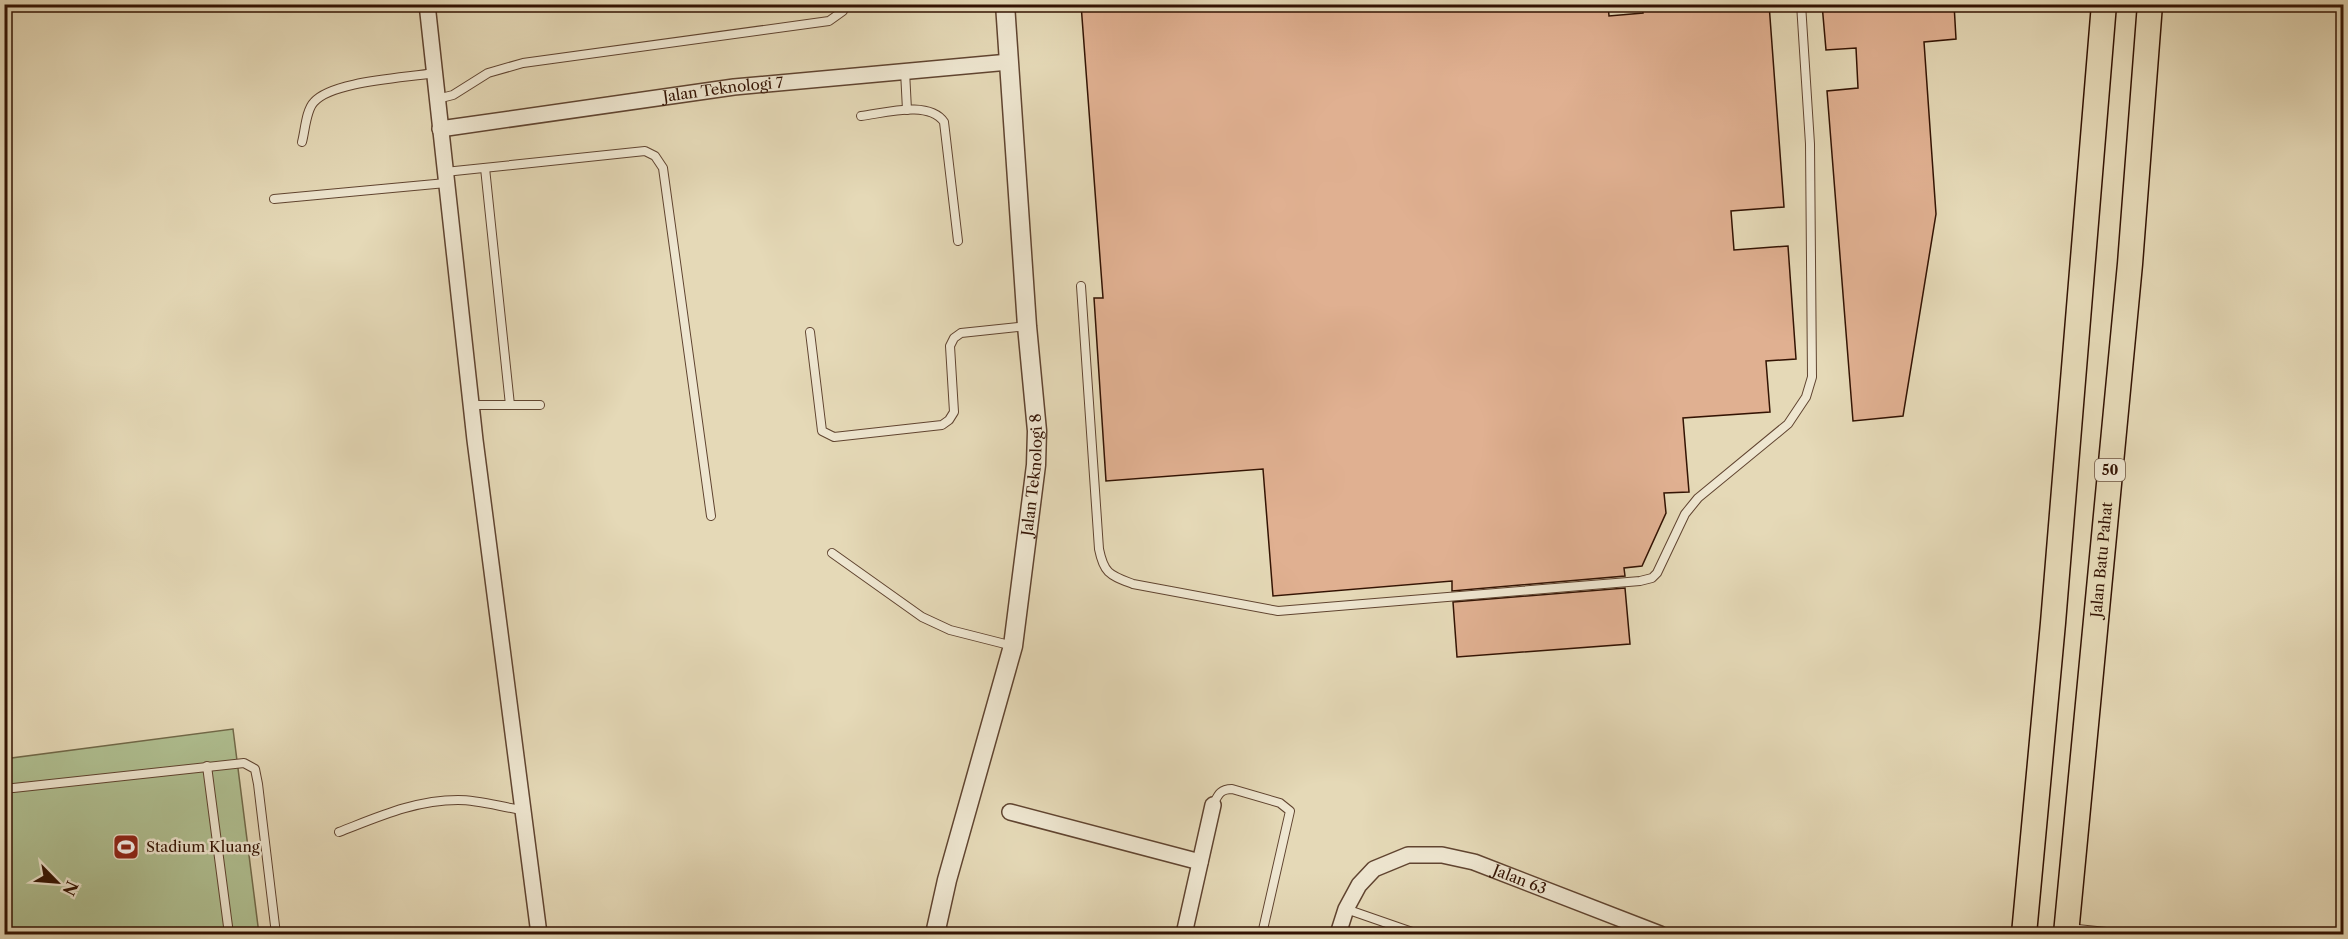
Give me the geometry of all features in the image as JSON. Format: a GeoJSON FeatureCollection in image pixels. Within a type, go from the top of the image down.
{"type":"FeatureCollection","features":[{"type":"Feature","properties":{"kind":"highway"},"geometry":{"type":"LineString","coordinates":[[2024,934],[2053,623],[2104,4]]}},
{"type":"Feature","properties":{"kind":"highway","name":"Jalan Batu Pahat"},"geometry":{"type":"LineString","coordinates":[[2066,931],[2128,276],[2150,4]]}},
{"type":"Feature","properties":{"kind":"street"},"geometry":{"type":"LineString","coordinates":[[427,4],[471,405],[539,934]]}},
{"type":"Feature","properties":{"kind":"street","name":"Jalan Teknologi 8"},"geometry":{"type":"LineString","coordinates":[[935,934],[947,880],[1013,646],[1036,465],[1037,431],[1027,326],[1005,4]]}},
{"type":"Feature","properties":{"kind":"street","name":"Jalan Teknologi 7"},"geometry":{"type":"LineString","coordinates":[[440,129],[734,87],[1009,62]]}},
{"type":"Feature","properties":{"kind":"street"},"geometry":{"type":"LineString","coordinates":[[1184,934],[1214,805]]}},
{"type":"Feature","properties":{"kind":"street"},"geometry":{"type":"LineString","coordinates":[[1010,812],[1200,862]]}},
{"type":"Feature","properties":{"kind":"street","name":"Jalan 63"},"geometry":{"type":"LineString","coordinates":[[1346,909],[1359,885],[1374,868],[1408,855],[1442,855],[1474,862],[1655,933]]}},
{"type":"Feature","properties":{"kind":"street"},"geometry":{"type":"LineString","coordinates":[[1338,934],[1346,909]]}},
{"type":"Feature","properties":{"kind":"lane"},"geometry":{"type":"LineString","coordinates":[[437,99],[453,95],[488,74],[523,63],[829,21],[843,11],[845,4]]}},
{"type":"Feature","properties":{"kind":"lane"},"geometry":{"type":"LineString","coordinates":[[1081,286],[1100,549],[1102,565],[1110,575],[1133,584],[1278,611],[1628,582],[1652,578],[1657,573],[1684,514],[1698,498],[1788,424],[1806,397],[1812,377],[1810,144],[1801,4]]}},
{"type":"Feature","properties":{"kind":"lane"},"geometry":{"type":"LineString","coordinates":[[905,71],[907,111]]}},
{"type":"Feature","properties":{"kind":"lane"},"geometry":{"type":"LineString","coordinates":[[302,142],[312,104],[326,92],[343,86],[434,73]]}},
{"type":"Feature","properties":{"kind":"lane"},"geometry":{"type":"LineString","coordinates":[[861,116],[927,109],[939,115],[944,122],[958,241]]}},
{"type":"Feature","properties":{"kind":"lane"},"geometry":{"type":"LineString","coordinates":[[274,199],[446,178],[485,168],[645,151],[655,156],[663,168],[711,516]]}},
{"type":"Feature","properties":{"kind":"lane"},"geometry":{"type":"LineString","coordinates":[[485,168],[510,405]]}},
{"type":"Feature","properties":{"kind":"lane"},"geometry":{"type":"LineString","coordinates":[[810,332],[822,431],[834,437],[942,425],[954,412],[950,346],[954,338],[961,333],[1027,326]]}},
{"type":"Feature","properties":{"kind":"lane"},"geometry":{"type":"LineString","coordinates":[[471,405],[540,405]]}},
{"type":"Feature","properties":{"kind":"lane"},"geometry":{"type":"LineString","coordinates":[[832,554],[922,617],[950,630],[1013,646]]}},
{"type":"Feature","properties":{"kind":"lane"},"geometry":{"type":"LineString","coordinates":[[4,789],[244,763],[255,769],[276,934]]}},
{"type":"Feature","properties":{"kind":"lane"},"geometry":{"type":"LineString","coordinates":[[207,766],[229,934]]}},
{"type":"Feature","properties":{"kind":"lane"},"geometry":{"type":"LineString","coordinates":[[1214,805],[1218,795],[1224,789],[1232,789],[1280,803],[1290,811],[1262,934]]}},
{"type":"Feature","properties":{"kind":"lane"},"geometry":{"type":"LineString","coordinates":[[339,832],[398,808],[420,803],[458,800],[522,810]]}},
{"type":"Feature","properties":{"kind":"lane"},"geometry":{"type":"LineString","coordinates":[[1346,909],[1418,934]]}},
{"type":"Feature","properties":{"kind":"lane"},"geometry":{"type":"LineString","coordinates":[[2066,931],[2125,934]]}},
{"type":"Feature","properties":{"kind":"green space","name":"Stadium Kluang"},"geometry":{"type":"Polygon","coordinates":[[[233,729],[259,934],[5,934],[4,759],[233,729]]]}},
{"type":"Feature","properties":{"kind":"building"},"geometry":{"type":"Polygon","coordinates":[[[1081,4],[1608,4],[1609,16],[1643,13],[1642,4],[1769,4],[1784,207],[1731,211],[1734,250],[1788,246],[1796,359],[1766,361],[1770,412],[1683,418],[1689,492],[1664,493],[1666,513],[1642,566],[1624,568],[1625,576],[1452,591],[1452,581],[1273,596],[1263,469],[1106,481],[1094,298],[1103,298],[1081,4]]]}},
{"type":"Feature","properties":{"kind":"building"},"geometry":{"type":"Polygon","coordinates":[[[1822,4],[1954,4],[1956,39],[1924,42],[1936,214],[1903,416],[1853,421],[1827,91],[1858,88],[1856,48],[1826,50],[1822,4]]]}},
{"type":"Feature","properties":{"kind":"building"},"geometry":{"type":"Polygon","coordinates":[[[1625,588],[1630,644],[1457,657],[1453,602],[1625,588]]]}},
{"type":"Feature","properties":{"kind":"place","name":"Stadium Kluang"},"geometry":{"type":"Point","coordinates":[126,847]}}]}
